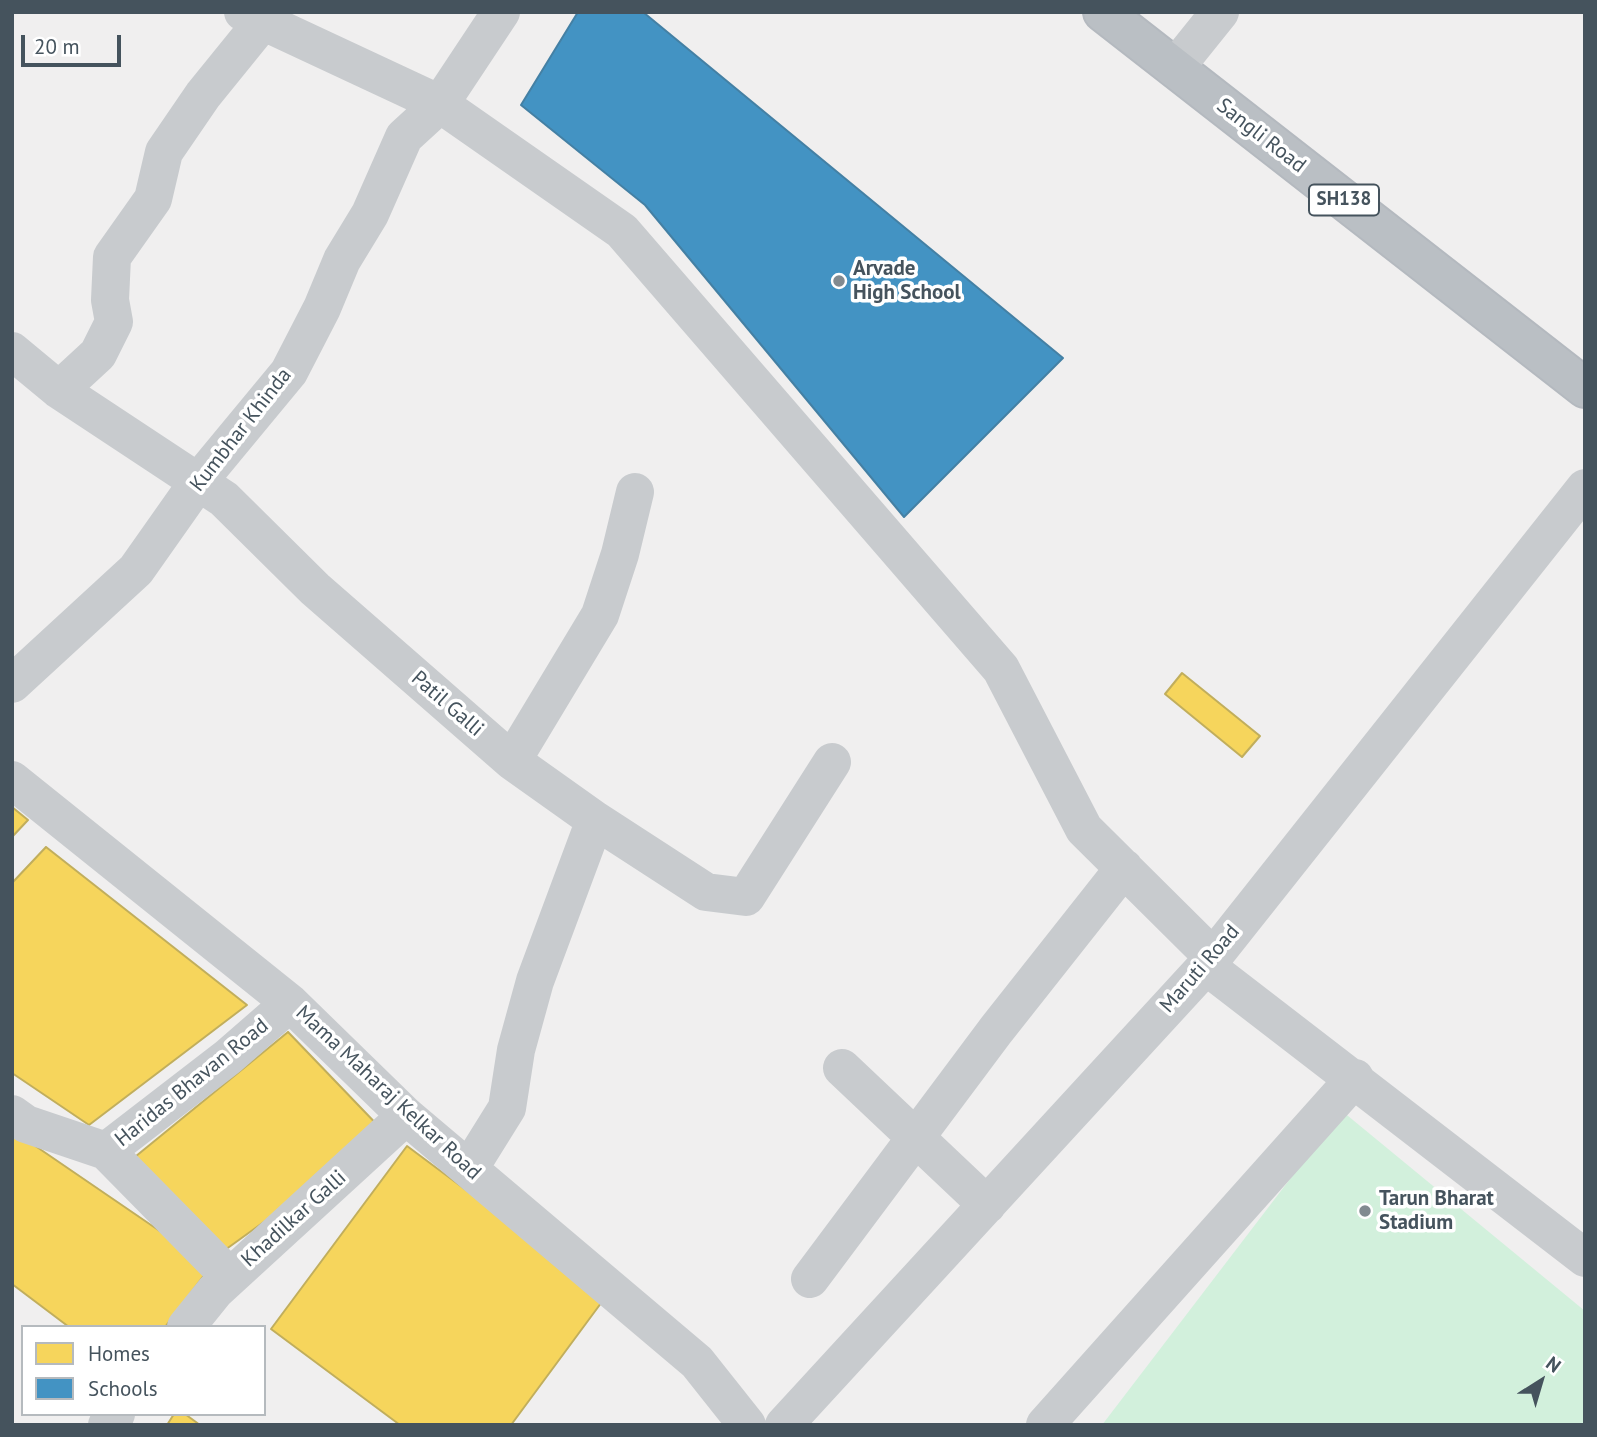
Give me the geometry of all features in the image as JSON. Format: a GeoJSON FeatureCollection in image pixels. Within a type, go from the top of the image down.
{"type":"FeatureCollection","features":[{"type":"Feature","properties":{"kind":"highway","name":"Sangli Road"},"geometry":{"type":"LineString","coordinates":[[1103,12],[1585,388]]}},
{"type":"Feature","properties":{"kind":"street","name":"Kumbhar Khinda"},"geometry":{"type":"LineString","coordinates":[[12,684],[136,570],[198,482],[289,372],[322,308],[342,260],[370,214],[404,136],[440,104],[501,12]]}},
{"type":"Feature","properties":{"kind":"street"},"geometry":{"type":"LineString","coordinates":[[1175,68],[1220,12]]}},
{"type":"Feature","properties":{"kind":"street"},"geometry":{"type":"LineString","coordinates":[[59,390],[98,354],[114,322],[110,300],[112,257],[153,199],[164,152],[253,17],[440,104],[622,231],[1000,669],[1084,829],[1210,961],[1354,1078],[1585,1258]]}},
{"type":"Feature","properties":{"kind":"street","name":"Patil Galli"},"geometry":{"type":"LineString","coordinates":[[12,351],[59,390],[224,499],[315,589],[512,761],[595,820],[706,892],[746,897],[832,762]]}},
{"type":"Feature","properties":{"kind":"street","name":"Maruti Road"},"geometry":{"type":"LineString","coordinates":[[784,1425],[1210,961],[1585,488]]}},
{"type":"Feature","properties":{"kind":"street"},"geometry":{"type":"LineString","coordinates":[[512,761],[600,615],[620,554],[635,492]]}},
{"type":"Feature","properties":{"kind":"street","name":"Mama Maharaj Kelkar Road"},"geometry":{"type":"LineString","coordinates":[[12,780],[290,1003],[406,1116],[697,1362],[747,1425]]}},
{"type":"Feature","properties":{"kind":"street"},"geometry":{"type":"LineString","coordinates":[[469,1169],[507,1108],[516,1050],[535,981],[595,820]]}},
{"type":"Feature","properties":{"kind":"street"},"geometry":{"type":"LineString","coordinates":[[810,1279],[996,1030],[1124,869]]}},
{"type":"Feature","properties":{"kind":"street","name":"Haridas Bhavan Road"},"geometry":{"type":"LineString","coordinates":[[12,1114],[26,1124],[106,1151],[228,1057],[290,1003]]}},
{"type":"Feature","properties":{"kind":"street"},"geometry":{"type":"LineString","coordinates":[[842,1068],[987,1205]]}},
{"type":"Feature","properties":{"kind":"street"},"geometry":{"type":"LineString","coordinates":[[1045,1425],[1354,1078]]}},
{"type":"Feature","properties":{"kind":"street","name":"Khadilkar Galli"},"geometry":{"type":"LineString","coordinates":[[188,1325],[215,1291],[406,1116]]}},
{"type":"Feature","properties":{"kind":"street"},"geometry":{"type":"LineString","coordinates":[[106,1151],[230,1277]]}},
{"type":"Feature","properties":{"kind":"green space","name":"Tarun Bharat Stadium"},"geometry":{"type":"Polygon","coordinates":[[[1342,1111],[1585,1311],[1585,1425],[1102,1425],[1342,1111]]]}},
{"type":"Feature","properties":{"kind":"building: Homes"},"geometry":{"type":"Polygon","coordinates":[[[1182,673],[1260,736],[1242,757],[1165,694],[1182,673]]]}},
{"type":"Feature","properties":{"kind":"building: Homes"},"geometry":{"type":"Polygon","coordinates":[[[12,807],[28,820],[12,837],[12,807]]]}},
{"type":"Feature","properties":{"kind":"building: Homes"},"geometry":{"type":"Polygon","coordinates":[[[46,847],[247,1005],[89,1125],[12,1073],[12,883],[46,847]]]}},
{"type":"Feature","properties":{"kind":"building: Homes"},"geometry":{"type":"Polygon","coordinates":[[[288,1032],[386,1134],[218,1255],[130,1161],[288,1032]]]}},
{"type":"Feature","properties":{"kind":"building: Homes"},"geometry":{"type":"Polygon","coordinates":[[[12,1130],[211,1266],[167,1325],[66,1325],[12,1284],[12,1130]]]}},
{"type":"Feature","properties":{"kind":"building: Homes"},"geometry":{"type":"Polygon","coordinates":[[[407,1146],[607,1295],[511,1425],[400,1425],[271,1329],[407,1146]]]}},
{"type":"Feature","properties":{"kind":"building: Homes"},"geometry":{"type":"Polygon","coordinates":[[[173,1416],[188,1416],[200,1425],[167,1425],[173,1416]]]}},
{"type":"Feature","properties":{"kind":"building: Schools","name":"Arvade High School"},"geometry":{"type":"Polygon","coordinates":[[[578,12],[643,12],[1063,358],[904,517],[645,205],[521,105],[578,12]]]}},
{"type":"Feature","properties":{"kind":"place","name":"Arvade High School"},"geometry":{"type":"Point","coordinates":[839,281]}},
{"type":"Feature","properties":{"kind":"place","name":"Tarun Bharat Stadium"},"geometry":{"type":"Point","coordinates":[1365,1211]}}]}
